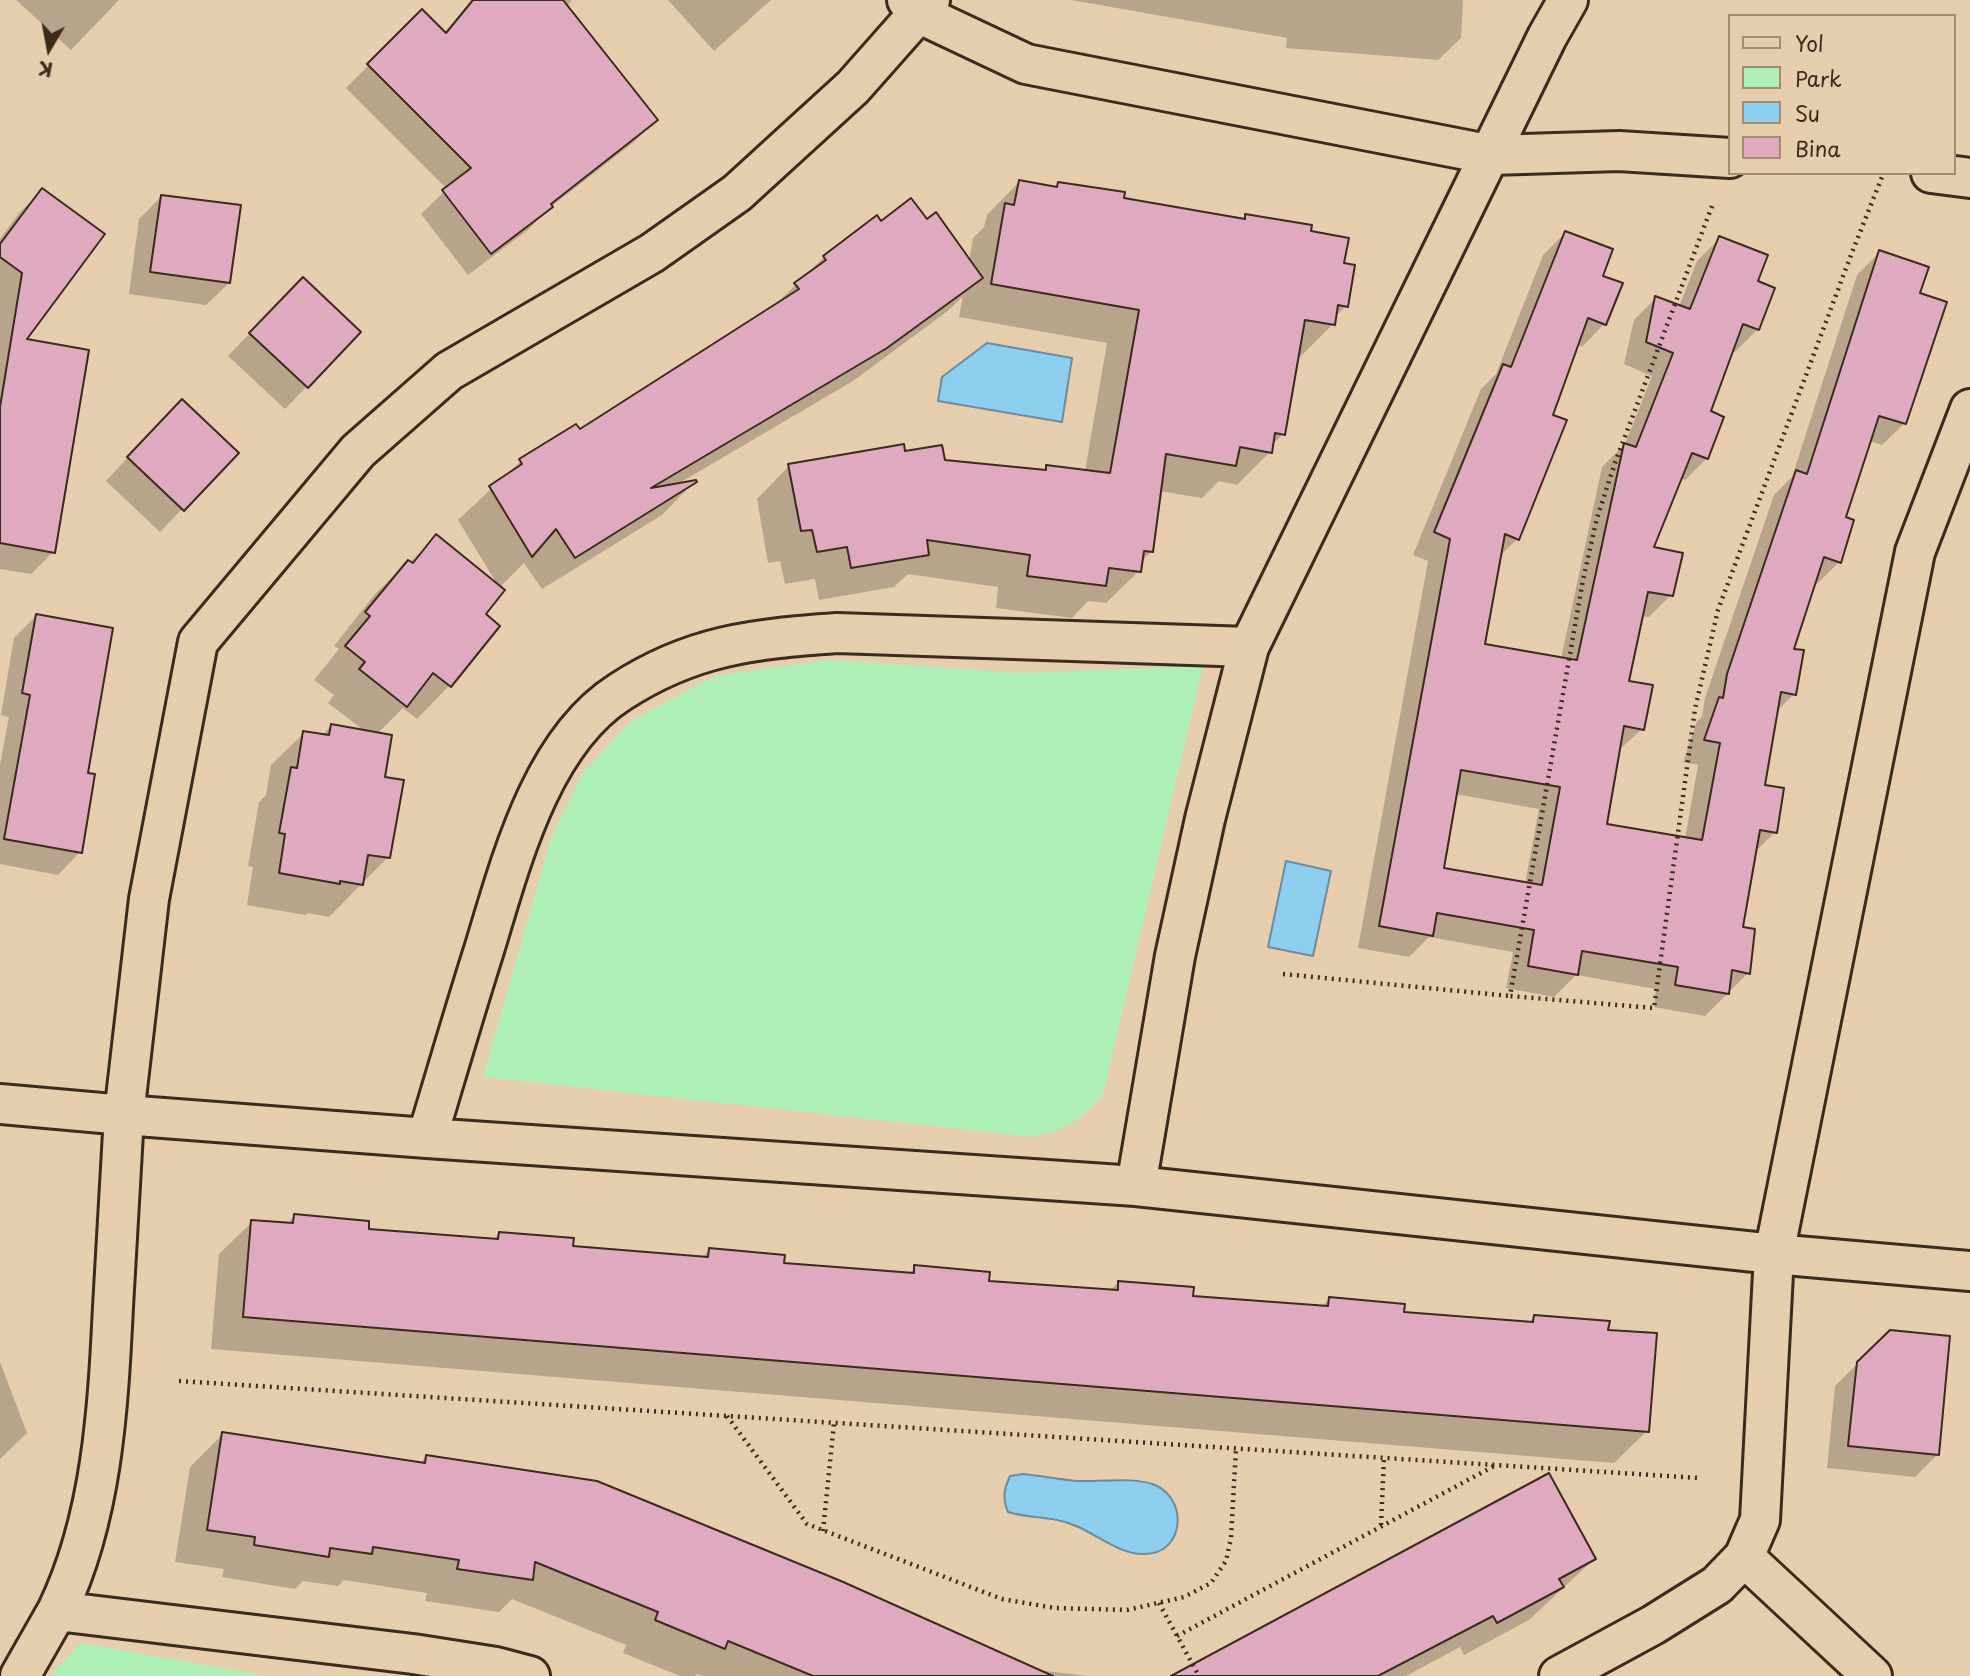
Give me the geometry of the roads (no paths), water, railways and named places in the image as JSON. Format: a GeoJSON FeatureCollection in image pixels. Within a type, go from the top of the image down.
{"type":"FeatureCollection","features":[{"type":"Feature","properties":{"kind":"street"},"geometry":{"type":"LineString","coordinates":[[1136,1186],[1175,956],[1206,819],[1250,647],[1492,155],[1547,37],[1568,0]]}},
{"type":"Feature","properties":{"kind":"street"},"geometry":{"type":"LineString","coordinates":[[20,1676],[72,1579],[102,1448],[109,1377],[124,1115],[149,899],[198,642],[358,451],[449,371],[652,253],[737,193],[853,87],[919,4],[1026,64],[1492,155],[1619,151],[1728,158]]}},
{"type":"Feature","properties":{"kind":"street"},"geometry":{"type":"LineString","coordinates":[[1947,175],[1970,178]]}},
{"type":"Feature","properties":{"kind":"street"},"geometry":{"type":"LineString","coordinates":[[1559,1676],[1653,1625],[1717,1585],[1744,1557],[1760,1520],[1774,1254],[1915,552],[1970,409]]}},
{"type":"Feature","properties":{"kind":"street"},"geometry":{"type":"LineString","coordinates":[[428,1138],[503,890],[527,821],[552,769],[581,725],[617,693],[663,667],[720,646],[775,637],[837,633],[1250,647]]}},
{"type":"Feature","properties":{"kind":"street"},"geometry":{"type":"LineString","coordinates":[[0,1104],[428,1138],[1136,1186],[1774,1254],[1970,1270]]}},
{"type":"Feature","properties":{"kind":"street"},"geometry":{"type":"LineString","coordinates":[[1744,1557],[1872,1676]]}},
{"type":"Feature","properties":{"kind":"street"},"geometry":{"type":"LineString","coordinates":[[57,1611],[413,1654],[496,1667],[530,1676]]}},
{"type":"Feature","properties":{"kind":"water"},"geometry":{"type":"Polygon","coordinates":[[[987,343],[1072,358],[1062,422],[938,401],[942,377],[987,343]]]}},
{"type":"Feature","properties":{"kind":"water"},"geometry":{"type":"Polygon","coordinates":[[[1286,861],[1331,871],[1313,956],[1268,947],[1286,861]]]}},
{"type":"Feature","properties":{"kind":"water"},"geometry":{"type":"Polygon","coordinates":[[[1023,1474],[1077,1481],[1139,1481],[1157,1486],[1174,1503],[1177,1526],[1174,1537],[1158,1552],[1136,1553],[1118,1548],[1068,1523],[1008,1512],[1004,1498],[1008,1481],[1010,1476],[1023,1474]]]}}]}
